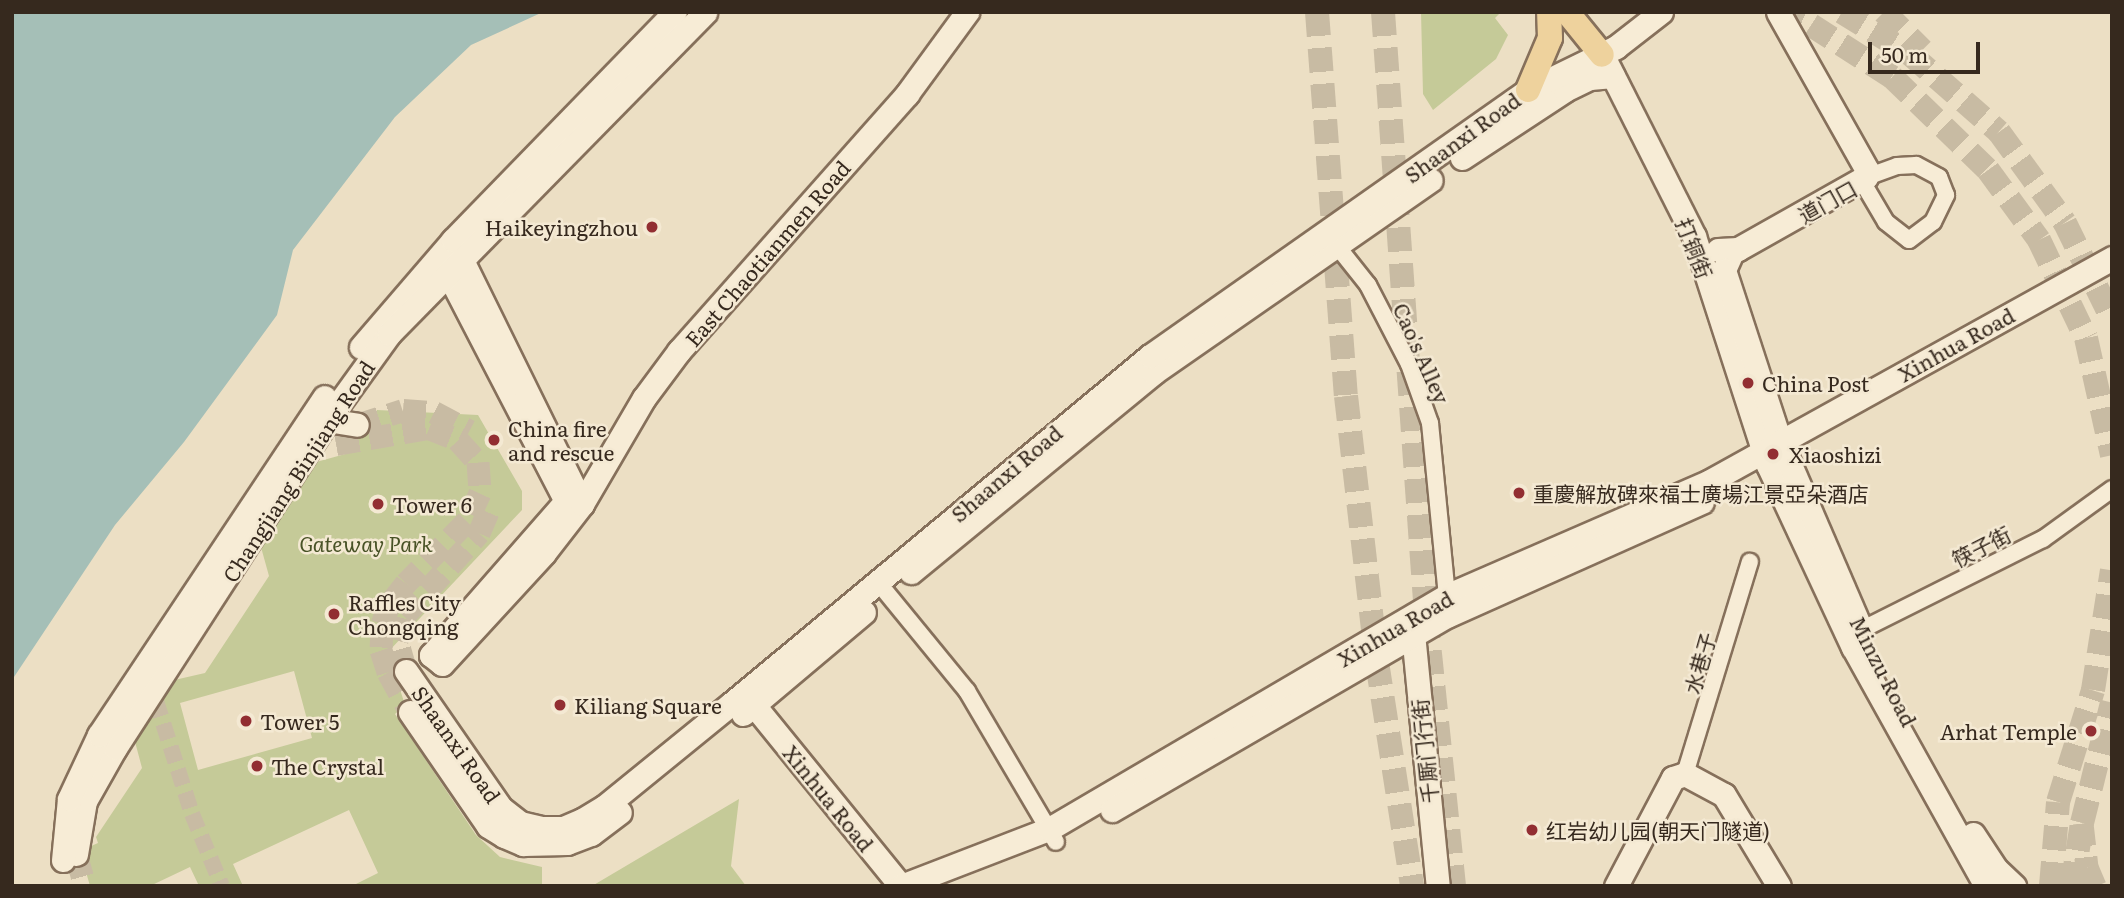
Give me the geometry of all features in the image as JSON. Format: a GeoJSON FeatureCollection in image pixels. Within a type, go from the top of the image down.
{"type":"FeatureCollection","features":[{"type":"Feature","properties":{"kind":"main road","name":"Changjiang Binjiang Road"},"geometry":{"type":"LineString","coordinates":[[451,258],[674,12]]}},
{"type":"Feature","properties":{"kind":"main road","name":"Changjiang Binjiang Road"},"geometry":{"type":"LineString","coordinates":[[319,429],[99,735],[69,799],[70,857],[85,801],[155,697],[319,429],[378,323],[451,258],[705,12]]}},
{"type":"Feature","properties":{"kind":"main road","name":"East Chaotianmen Road"},"geometry":{"type":"LineString","coordinates":[[574,503],[431,655],[442,664],[544,553],[644,398],[679,351],[907,94],[967,12]]}},
{"type":"Feature","properties":{"kind":"main road","name":"Shaanxi Road"},"geometry":{"type":"LineString","coordinates":[[882,587],[1153,373],[1565,90],[1607,66],[1661,12]]}},
{"type":"Feature","properties":{"kind":"main road","name":"道门口"},"geometry":{"type":"LineString","coordinates":[[1732,252],[1864,180],[1867,170],[1778,12]]}},
{"type":"Feature","properties":{"kind":"main road"},"geometry":{"type":"LineString","coordinates":[[1556,14],[1607,66]]}},
{"type":"Feature","properties":{"kind":"main road"},"geometry":{"type":"LineString","coordinates":[[1528,90],[1545,57],[1556,14]]}},
{"type":"Feature","properties":{"kind":"main road","name":"Shaanxi Road"},"geometry":{"type":"LineString","coordinates":[[411,712],[488,826],[523,844],[543,845],[591,834],[1150,356],[1528,90],[1607,66]]}},
{"type":"Feature","properties":{"kind":"main road","name":"打铜街"},"geometry":{"type":"LineString","coordinates":[[1607,66],[1694,236],[1774,453]]}},
{"type":"Feature","properties":{"kind":"main road"},"geometry":{"type":"LineString","coordinates":[[1694,236],[1709,249],[1732,252]]}},
{"type":"Feature","properties":{"kind":"main road","name":"打铜街"},"geometry":{"type":"LineString","coordinates":[[1732,252],[1724,270],[1774,453]]}},
{"type":"Feature","properties":{"kind":"main road"},"geometry":{"type":"LineString","coordinates":[[451,258],[574,503]]}},
{"type":"Feature","properties":{"kind":"main road","name":"Xinhua Road"},"geometry":{"type":"LineString","coordinates":[[1774,453],[2112,258]]}},
{"type":"Feature","properties":{"kind":"main road","name":"Xinhua Road"},"geometry":{"type":"LineString","coordinates":[[942,886],[1052,836],[1448,606],[1774,453],[2112,275]]}},
{"type":"Feature","properties":{"kind":"main road"},"geometry":{"type":"LineString","coordinates":[[319,429],[357,425]]}},
{"type":"Feature","properties":{"kind":"main road","name":"Minzu Road"},"geometry":{"type":"LineString","coordinates":[[1774,453],[1861,630],[1984,853],[2014,886]]}},
{"type":"Feature","properties":{"kind":"main road","name":"Minzu Road"},"geometry":{"type":"LineString","coordinates":[[1774,453],[1853,647],[1986,886]]}},
{"type":"Feature","properties":{"kind":"main road","name":"千厮门行街"},"geometry":{"type":"LineString","coordinates":[[1412,626],[1438,886]]}},
{"type":"Feature","properties":{"kind":"main road","name":"Shaanxi Road"},"geometry":{"type":"LineString","coordinates":[[405,671],[501,807],[520,823],[541,828],[563,828],[604,807],[743,704]]}},
{"type":"Feature","properties":{"kind":"main road","name":"Xinhua Road"},"geometry":{"type":"LineString","coordinates":[[743,704],[900,886],[1052,836]]}},
{"type":"Feature","properties":{"kind":"main road","name":"Xinhua Road"},"geometry":{"type":"LineString","coordinates":[[743,704],[883,886]]}},
{"type":"Feature","properties":{"kind":"main road"},"geometry":{"type":"LineString","coordinates":[[1616,886],[1673,778],[1685,774],[1724,795],[1779,886]]}},
{"type":"Feature","properties":{"kind":"street"},"geometry":{"type":"LineString","coordinates":[[1916,165],[1939,177],[1946,195],[1934,222],[1909,240],[1886,222],[1864,180],[1897,166],[1916,165]]}},
{"type":"Feature","properties":{"kind":"street","name":"Cao's Alley"},"geometry":{"type":"LineString","coordinates":[[1338,246],[1374,296],[1409,364],[1430,423],[1448,606]]}},
{"type":"Feature","properties":{"kind":"street","name":"筷子街"},"geometry":{"type":"LineString","coordinates":[[1861,630],[2043,539],[2112,488]]}},
{"type":"Feature","properties":{"kind":"street","name":"水巷子"},"geometry":{"type":"LineString","coordinates":[[1685,774],[1750,562]]}},
{"type":"Feature","properties":{"kind":"street"},"geometry":{"type":"LineString","coordinates":[[882,587],[967,691],[1052,836]]}},
{"type":"Feature","properties":{"kind":"street"},"geometry":{"type":"LineString","coordinates":[[145,669],[155,697]]}},
{"type":"Feature","properties":{"kind":"green space"},"geometry":{"type":"Polygon","coordinates":[[[1421,12],[1501,12],[1495,18],[1508,35],[1496,59],[1433,110],[1423,94],[1421,12]]]}},
{"type":"Feature","properties":{"kind":"green space","name":"Gateway Park"},"geometry":{"type":"Polygon","coordinates":[[[377,410],[478,415],[522,491],[522,510],[388,652],[405,705],[395,714],[476,835],[500,857],[542,867],[542,886],[352,886],[378,873],[349,810],[233,864],[243,886],[199,886],[190,867],[150,886],[90,886],[80,851],[98,843],[96,837],[142,768],[134,738],[170,681],[205,673],[269,576],[259,540],[309,464],[349,453],[377,410]],[[294,671],[180,703],[198,770],[312,738],[294,671]]]}},
{"type":"Feature","properties":{"kind":"green space"},"geometry":{"type":"Polygon","coordinates":[[[739,799],[731,866],[746,886],[592,886],[739,799]]]}},
{"type":"Feature","properties":{"kind":"water"},"geometry":{"type":"Polygon","coordinates":[[[12,12],[543,12],[471,45],[395,117],[293,250],[277,315],[184,442],[115,525],[12,680],[12,12]]]}},
{"type":"Feature","properties":{"kind":"tunnel"},"geometry":{"type":"LineString","coordinates":[[1317,12],[1346,396],[1377,662],[1412,886]]}},
{"type":"Feature","properties":{"kind":"tunnel"},"geometry":{"type":"LineString","coordinates":[[1383,12],[1426,615],[1454,886]]}},
{"type":"Feature","properties":{"kind":"tunnel"},"geometry":{"type":"LineString","coordinates":[[1780,12],[1811,25],[1892,77],[1988,170],[2039,240],[2086,338],[2112,455]]}},
{"type":"Feature","properties":{"kind":"tunnel"},"geometry":{"type":"LineString","coordinates":[[1842,12],[1910,54],[1999,132],[2065,223],[2112,319]]}},
{"type":"Feature","properties":{"kind":"tunnel"},"geometry":{"type":"LineString","coordinates":[[1884,12],[1922,50]]}},
{"type":"Feature","properties":{"kind":"tunnel"},"geometry":{"type":"LineString","coordinates":[[357,425],[403,410],[434,412],[469,431]]}},
{"type":"Feature","properties":{"kind":"tunnel"},"geometry":{"type":"LineString","coordinates":[[336,444],[429,428],[458,440],[478,462],[480,493],[467,521],[406,583],[389,605],[382,624],[381,650],[388,672],[410,712]]}},
{"type":"Feature","properties":{"kind":"tunnel"},"geometry":{"type":"LineString","coordinates":[[406,671],[397,640],[404,616],[479,533],[491,505]]}},
{"type":"Feature","properties":{"kind":"tunnel"},"geometry":{"type":"LineString","coordinates":[[2051,886],[2058,802],[2093,690],[2112,570]]}},
{"type":"Feature","properties":{"kind":"tunnel"},"geometry":{"type":"LineString","coordinates":[[156,701],[192,814],[222,886]]}},
{"type":"Feature","properties":{"kind":"tunnel"},"geometry":{"type":"LineString","coordinates":[[2072,886],[2082,823],[2112,703]]}},
{"type":"Feature","properties":{"kind":"tunnel"},"geometry":{"type":"LineString","coordinates":[[2082,823],[2087,867],[2095,886]]}},
{"type":"Feature","properties":{"kind":"tunnel"},"geometry":{"type":"LineString","coordinates":[[76,854],[85,886]]}},
{"type":"Feature","properties":{"kind":"place","name":"Haikeyingzhou"},"geometry":{"type":"Point","coordinates":[652,227]}},
{"type":"Feature","properties":{"kind":"place","name":"China Post"},"geometry":{"type":"Point","coordinates":[1748,383]}},
{"type":"Feature","properties":{"kind":"place","name":"China fire and rescue"},"geometry":{"type":"Point","coordinates":[494,440]}},
{"type":"Feature","properties":{"kind":"place","name":"Xiaoshizi"},"geometry":{"type":"Point","coordinates":[1773,454]}},
{"type":"Feature","properties":{"kind":"place","name":"重慶解放碑來福士廣場江景亞朵酒店"},"geometry":{"type":"Point","coordinates":[1519,493]}},
{"type":"Feature","properties":{"kind":"place","name":"Tower 6"},"geometry":{"type":"Point","coordinates":[378,504]}},
{"type":"Feature","properties":{"kind":"place","name":"Raffles City Chongqing"},"geometry":{"type":"Point","coordinates":[334,614]}},
{"type":"Feature","properties":{"kind":"place","name":"Kiliang Square"},"geometry":{"type":"Point","coordinates":[560,705]}},
{"type":"Feature","properties":{"kind":"place","name":"Tower 5"},"geometry":{"type":"Point","coordinates":[246,721]}},
{"type":"Feature","properties":{"kind":"place","name":"Arhat Temple"},"geometry":{"type":"Point","coordinates":[2091,731]}},
{"type":"Feature","properties":{"kind":"place","name":"The Crystal"},"geometry":{"type":"Point","coordinates":[257,766]}},
{"type":"Feature","properties":{"kind":"place","name":"红岩幼儿园(朝天门隧道)"},"geometry":{"type":"Point","coordinates":[1532,830]}}]}
